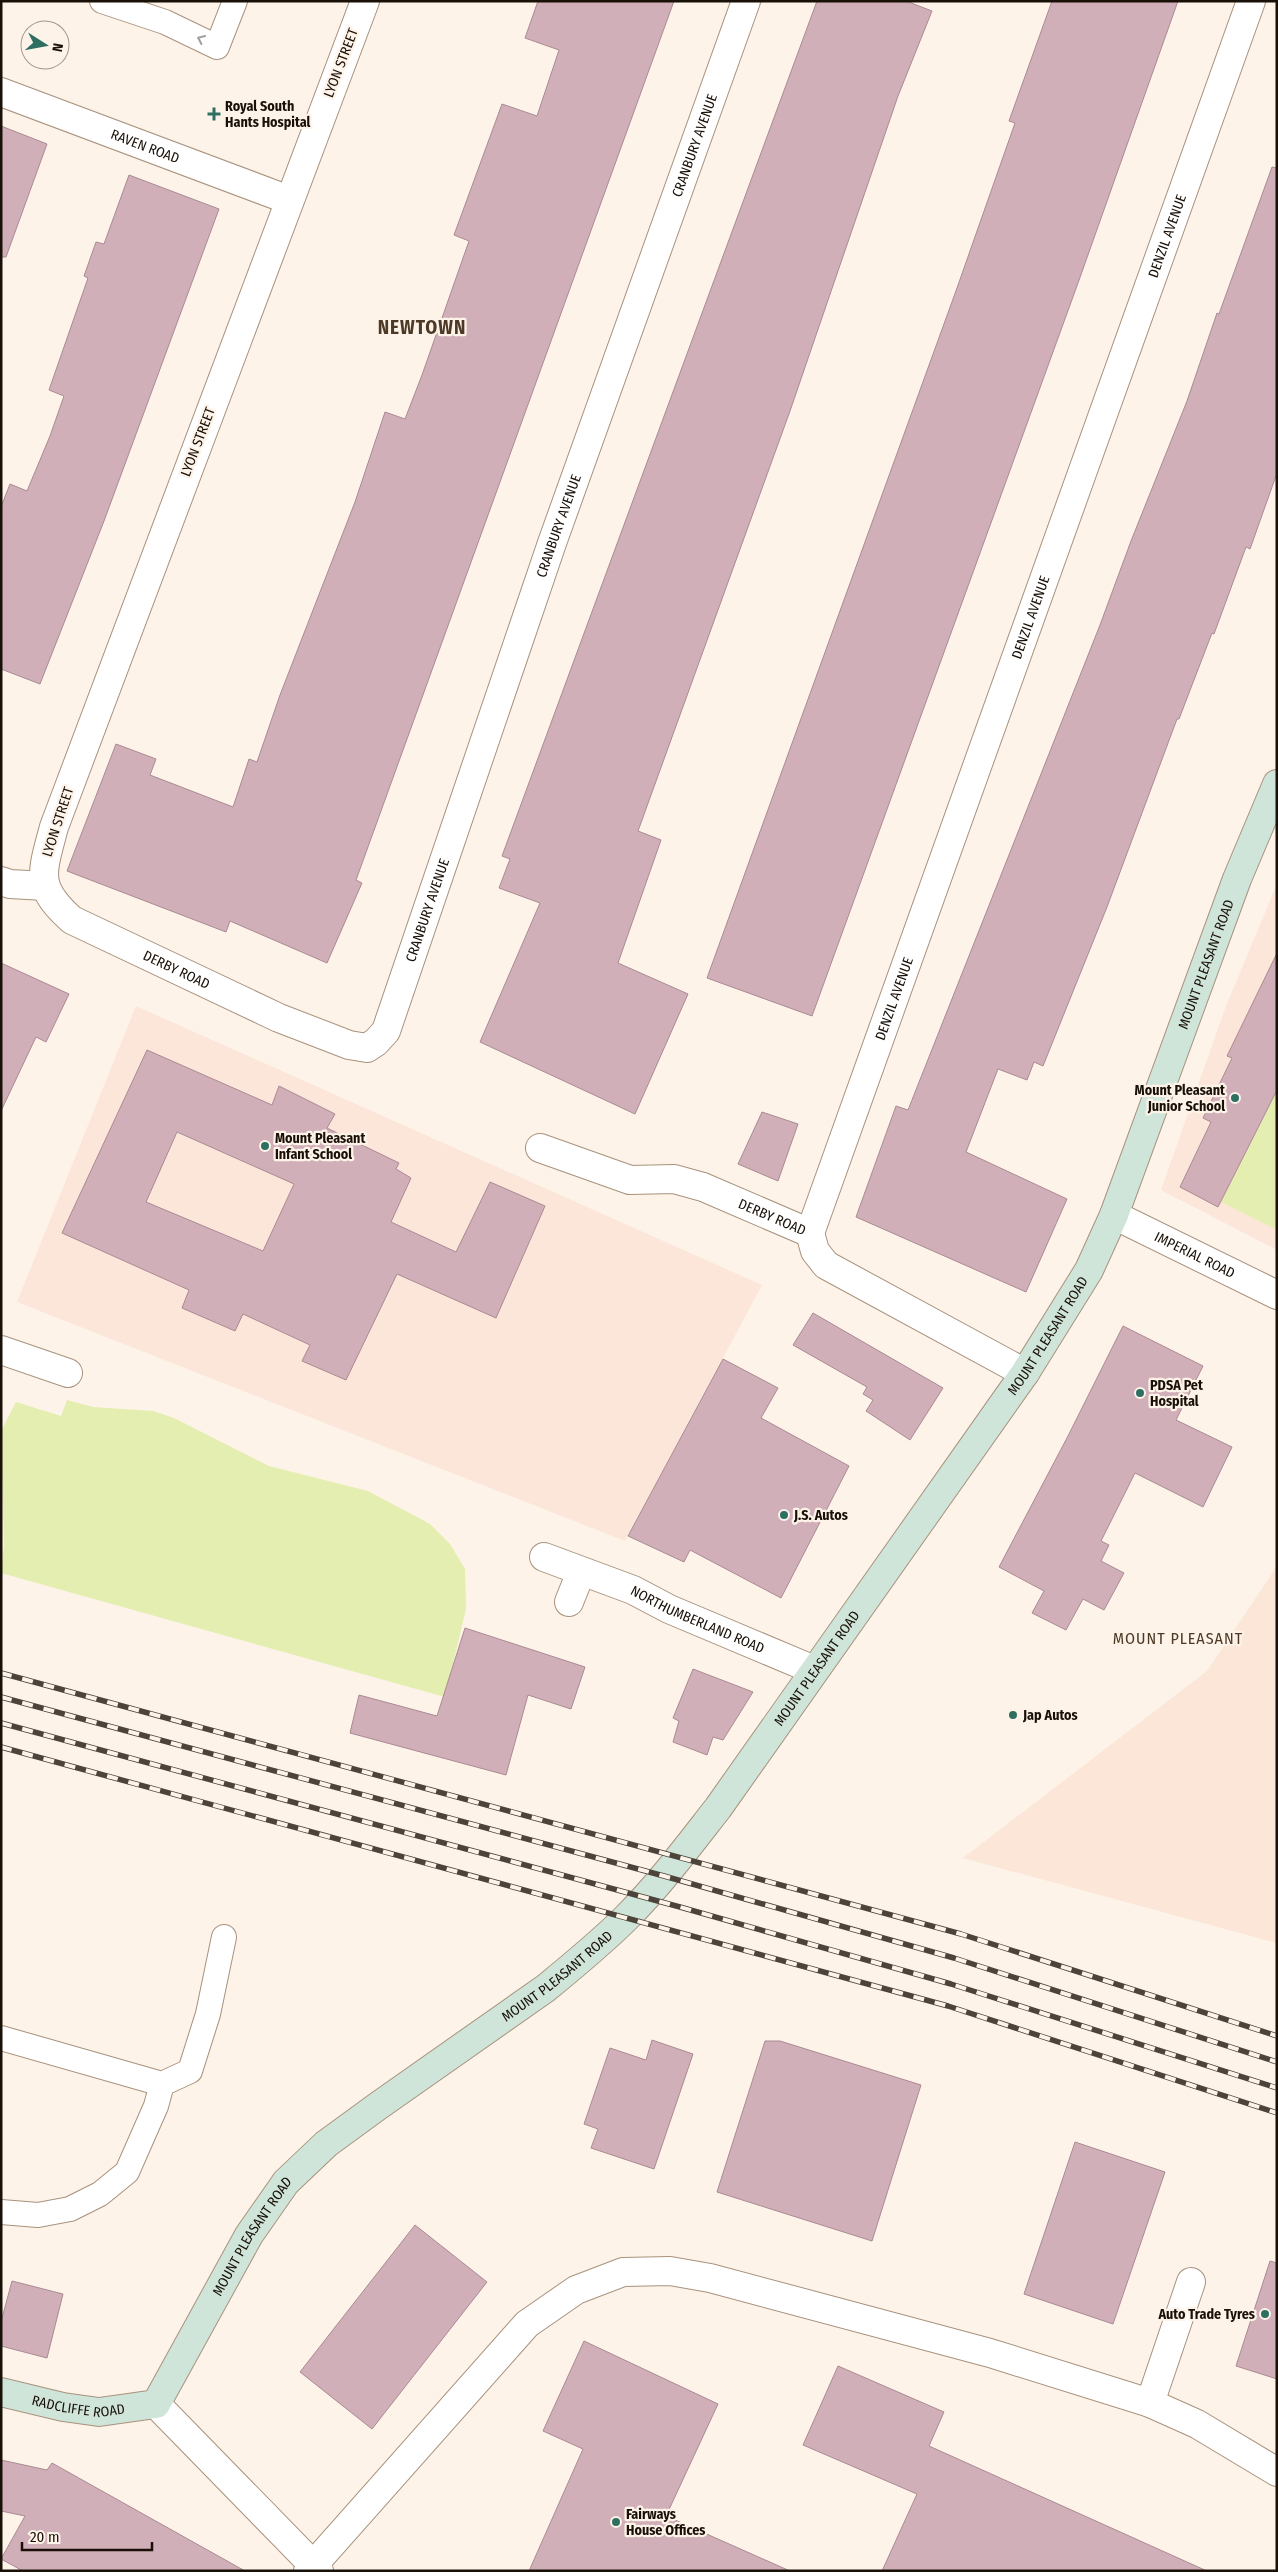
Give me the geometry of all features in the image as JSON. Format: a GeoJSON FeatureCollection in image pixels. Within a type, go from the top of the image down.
{"type":"FeatureCollection","features":[{"type":"Feature","properties":{"kind":"street","name":"LYON STREET"},"geometry":{"type":"LineString","coordinates":[[45,886],[44,866],[54,827],[365,1]]}},
{"type":"Feature","properties":{"kind":"street","name":"CRANBURY AVENUE"},"geometry":{"type":"LineString","coordinates":[[367,1048],[376,1042],[386,1031],[552,543],[746,1]]}},
{"type":"Feature","properties":{"kind":"street","name":"DENZIL AVENUE"},"geometry":{"type":"LineString","coordinates":[[810,1233],[1251,1]]}},
{"type":"Feature","properties":{"kind":"street","name":"RAVEN ROAD"},"geometry":{"type":"LineString","coordinates":[[1,92],[289,200]]}},
{"type":"Feature","properties":{"kind":"street","name":"MOUNT PLEASANT ROAD"},"geometry":{"type":"LineString","coordinates":[[156,2404],[249,2236],[286,2182],[326,2144],[370,2111],[546,1988],[626,1918],[718,1808],[1025,1373],[1089,1270],[1114,1214],[1236,880],[1277,784]]}},
{"type":"Feature","properties":{"kind":"street"},"geometry":{"type":"LineString","coordinates":[[1,881],[10,884],[45,886]]}},
{"type":"Feature","properties":{"kind":"street","name":"DERBY ROAD"},"geometry":{"type":"LineString","coordinates":[[45,886],[54,904],[72,920],[279,1018],[349,1045],[367,1048]]}},
{"type":"Feature","properties":{"kind":"street","name":"DERBY ROAD"},"geometry":{"type":"LineString","coordinates":[[540,1148],[630,1180],[674,1179],[703,1187],[810,1233],[815,1251],[826,1265],[1025,1373]]}},
{"type":"Feature","properties":{"kind":"street","name":"IMPERIAL ROAD"},"geometry":{"type":"LineString","coordinates":[[1114,1214],[1277,1295]]}},
{"type":"Feature","properties":{"kind":"street"},"geometry":{"type":"LineString","coordinates":[[1,1350],[68,1373]]}},
{"type":"Feature","properties":{"kind":"street","name":"NORTHUMBERLAND ROAD"},"geometry":{"type":"LineString","coordinates":[[544,1557],[633,1590],[669,1609],[814,1670]]}},
{"type":"Feature","properties":{"kind":"street"},"geometry":{"type":"LineString","coordinates":[[570,1602],[581,1572]]}},
{"type":"Feature","properties":{"kind":"street"},"geometry":{"type":"LineString","coordinates":[[156,2404],[313,2569],[527,2324],[576,2290],[623,2272],[670,2271],[710,2278],[990,2353],[1150,2403],[1197,2424],[1277,2472]]}},
{"type":"Feature","properties":{"kind":"street"},"geometry":{"type":"LineString","coordinates":[[1150,2403],[1191,2282]]}},
{"type":"Feature","properties":{"kind":"street","name":"RADCLIFFE ROAD"},"geometry":{"type":"LineString","coordinates":[[1,2392],[63,2407],[99,2412],[156,2404]]}},
{"type":"Feature","properties":{"kind":"lane"},"geometry":{"type":"LineString","coordinates":[[102,1],[165,22],[217,47],[235,1]]}},
{"type":"Feature","properties":{"kind":"lane"},"geometry":{"type":"LineString","coordinates":[[1,2038],[162,2084],[190,2071],[208,2014],[224,1937]]}},
{"type":"Feature","properties":{"kind":"lane"},"geometry":{"type":"LineString","coordinates":[[1,2212],[38,2215],[70,2209],[100,2194],[126,2172],[156,2106],[162,2084]]}},
{"type":"Feature","properties":{"kind":"shaded area","name":"Mount Pleasant Junior School"},"geometry":{"type":"Polygon","coordinates":[[[1277,884],[1277,1250],[1161,1190],[1226,1006],[1277,884]]]}},
{"type":"Feature","properties":{"kind":"shaded area","name":"Mount Pleasant Infant School"},"geometry":{"type":"Polygon","coordinates":[[[136,1006],[762,1285],[625,1541],[17,1302],[136,1006]]]}},
{"type":"Feature","properties":{"kind":"shaded area"},"geometry":{"type":"Polygon","coordinates":[[[1277,1566],[1277,1943],[963,1858],[1207,1671],[1277,1566]]]}},
{"type":"Feature","properties":{"kind":"green space"},"geometry":{"type":"Polygon","coordinates":[[[1275,1094],[1277,1095],[1277,1230],[1221,1202],[1275,1094]]]}},
{"type":"Feature","properties":{"kind":"green space"},"geometry":{"type":"Polygon","coordinates":[[[67,1400],[93,1407],[153,1411],[174,1418],[269,1466],[368,1491],[430,1524],[450,1544],[465,1569],[466,1609],[445,1697],[1,1573],[4,1544],[1,1431],[16,1402],[61,1416],[67,1400]]]}},
{"type":"Feature","properties":{"kind":"building"},"geometry":{"type":"Polygon","coordinates":[[[538,1],[674,1],[356,880],[362,883],[327,963],[230,921],[226,932],[67,871],[116,744],[156,759],[150,775],[233,807],[249,759],[257,762],[280,695],[355,502],[385,412],[405,419],[422,375],[469,241],[454,235],[502,104],[537,116],[559,50],[525,38],[538,1]]]}},
{"type":"Feature","properties":{"kind":"building"},"geometry":{"type":"Polygon","coordinates":[[[817,1],[906,1],[932,11],[898,96],[790,411],[638,831],[661,840],[618,963],[688,994],[635,1114],[480,1042],[540,903],[499,888],[510,859],[502,856],[817,1]]]}},
{"type":"Feature","properties":{"kind":"building"},"geometry":{"type":"Polygon","coordinates":[[[1052,1],[1178,1],[1078,283],[812,1016],[707,978],[957,288],[1015,123],[1009,121],[1052,1]]]}},
{"type":"Feature","properties":{"kind":"building"},"geometry":{"type":"Polygon","coordinates":[[[1,126],[47,144],[6,257],[1,257],[1,126]]]}},
{"type":"Feature","properties":{"kind":"building"},"geometry":{"type":"Polygon","coordinates":[[[1272,167],[1277,168],[1277,473],[1250,549],[1246,547],[1214,634],[1212,633],[1179,719],[1177,719],[1107,907],[1043,1066],[1034,1062],[1027,1080],[998,1069],[966,1152],[1067,1199],[1026,1292],[856,1217],[896,1106],[908,1110],[1187,401],[1217,313],[1219,314],[1272,167]]]}},
{"type":"Feature","properties":{"kind":"building"},"geometry":{"type":"Polygon","coordinates":[[[129,175],[219,209],[104,521],[40,684],[1,669],[1,507],[10,484],[27,491],[50,436],[64,396],[49,390],[88,278],[84,276],[96,242],[104,244],[129,175]]]}},
{"type":"Feature","properties":{"kind":"building"},"geometry":{"type":"Polygon","coordinates":[[[1277,953],[1277,1090],[1218,1207],[1180,1187],[1211,1122],[1203,1118],[1232,1058],[1227,1056],[1277,953]]]}},
{"type":"Feature","properties":{"kind":"building"},"geometry":{"type":"Polygon","coordinates":[[[1,963],[69,994],[46,1042],[36,1037],[1,1111],[1,963]]]}},
{"type":"Feature","properties":{"kind":"building"},"geometry":{"type":"Polygon","coordinates":[[[147,1050],[272,1105],[279,1086],[335,1114],[327,1128],[399,1163],[396,1169],[411,1178],[391,1222],[456,1252],[490,1182],[545,1206],[496,1318],[397,1274],[346,1380],[302,1361],[310,1345],[243,1314],[235,1331],[182,1308],[189,1290],[62,1233],[147,1050]],[[177,1132],[146,1202],[263,1251],[294,1184],[177,1132]]]}},
{"type":"Feature","properties":{"kind":"building"},"geometry":{"type":"Polygon","coordinates":[[[762,1112],[798,1124],[778,1181],[738,1164],[762,1112]]]}},
{"type":"Feature","properties":{"kind":"building"},"geometry":{"type":"Polygon","coordinates":[[[813,1313],[943,1388],[910,1440],[866,1411],[873,1400],[863,1394],[867,1387],[793,1345],[813,1313]]]}},
{"type":"Feature","properties":{"kind":"building"},"geometry":{"type":"Polygon","coordinates":[[[1123,1326],[1203,1366],[1176,1420],[1232,1447],[1203,1507],[1135,1473],[1101,1541],[1109,1545],[1101,1561],[1124,1573],[1104,1610],[1083,1599],[1066,1630],[1032,1613],[1044,1591],[999,1567],[1123,1326]]]}},
{"type":"Feature","properties":{"kind":"building"},"geometry":{"type":"Polygon","coordinates":[[[723,1359],[778,1388],[761,1418],[849,1466],[781,1598],[690,1550],[684,1562],[628,1536],[723,1359]]]}},
{"type":"Feature","properties":{"kind":"building"},"geometry":{"type":"Polygon","coordinates":[[[465,1628],[585,1667],[571,1709],[528,1695],[506,1775],[350,1733],[359,1695],[437,1716],[465,1628]]]}},
{"type":"Feature","properties":{"kind":"building"},"geometry":{"type":"Polygon","coordinates":[[[693,1669],[753,1692],[723,1740],[713,1737],[707,1755],[673,1742],[679,1721],[673,1718],[693,1669]]]}},
{"type":"Feature","properties":{"kind":"building"},"geometry":{"type":"Polygon","coordinates":[[[652,2040],[693,2054],[654,2169],[591,2148],[598,2129],[584,2124],[610,2048],[646,2060],[652,2040]]]}},
{"type":"Feature","properties":{"kind":"building"},"geometry":{"type":"Polygon","coordinates":[[[765,2041],[780,2041],[921,2085],[872,2241],[717,2192],[765,2041]]]}},
{"type":"Feature","properties":{"kind":"building"},"geometry":{"type":"Polygon","coordinates":[[[1075,2142],[1165,2172],[1113,2324],[1024,2294],[1075,2142]]]}},
{"type":"Feature","properties":{"kind":"building"},"geometry":{"type":"Polygon","coordinates":[[[415,2225],[487,2282],[372,2429],[300,2372],[415,2225]]]}},
{"type":"Feature","properties":{"kind":"building","name":"Auto Trade Tyres"},"geometry":{"type":"Polygon","coordinates":[[[1270,2261],[1277,2263],[1277,2379],[1236,2366],[1270,2261]]]}},
{"type":"Feature","properties":{"kind":"building"},"geometry":{"type":"Polygon","coordinates":[[[12,2281],[63,2294],[47,2358],[1,2346],[1,2322],[12,2281]]]}},
{"type":"Feature","properties":{"kind":"building"},"geometry":{"type":"Polygon","coordinates":[[[584,2341],[718,2404],[666,2516],[790,2571],[529,2571],[583,2449],[543,2431],[584,2341]]]}},
{"type":"Feature","properties":{"kind":"building"},"geometry":{"type":"Polygon","coordinates":[[[838,2366],[944,2412],[929,2446],[1207,2571],[882,2571],[917,2494],[803,2445],[838,2366]]]}},
{"type":"Feature","properties":{"kind":"building"},"geometry":{"type":"Polygon","coordinates":[[[1,2460],[47,2470],[52,2463],[245,2571],[23,2571],[1,2559],[25,2516],[1,2511],[1,2460]]]}},
{"type":"Feature","properties":{"kind":"railway"},"geometry":{"type":"LineString","coordinates":[[1,1673],[961,1934],[1277,2036]]}},
{"type":"Feature","properties":{"kind":"railway"},"geometry":{"type":"LineString","coordinates":[[1,1697],[664,1876],[954,1958],[1277,2062]]}},
{"type":"Feature","properties":{"kind":"railway"},"geometry":{"type":"LineString","coordinates":[[1,1723],[680,1907],[951,1984],[1277,2088]]}},
{"type":"Feature","properties":{"kind":"railway"},"geometry":{"type":"LineString","coordinates":[[1,1747],[948,2006],[1277,2113]]}},
{"type":"Feature","properties":{"kind":"place","name":"Royal South Hants Hospital"},"geometry":{"type":"Point","coordinates":[214,114]}},
{"type":"Feature","properties":{"kind":"place","name":"Mount Pleasant Junior School"},"geometry":{"type":"Point","coordinates":[1235,1098]}},
{"type":"Feature","properties":{"kind":"place","name":"Mount Pleasant Infant School"},"geometry":{"type":"Point","coordinates":[265,1146]}},
{"type":"Feature","properties":{"kind":"place","name":"PDSA Pet Hospital"},"geometry":{"type":"Point","coordinates":[1140,1393]}},
{"type":"Feature","properties":{"kind":"place","name":"J.S. Autos"},"geometry":{"type":"Point","coordinates":[784,1515]}},
{"type":"Feature","properties":{"kind":"place","name":"Jap Autos"},"geometry":{"type":"Point","coordinates":[1013,1715]}},
{"type":"Feature","properties":{"kind":"place","name":"Auto Trade Tyres"},"geometry":{"type":"Point","coordinates":[1265,2314]}},
{"type":"Feature","properties":{"kind":"place","name":"Fairways House Offices"},"geometry":{"type":"Point","coordinates":[616,2522]}},
{"type":"Feature","properties":{"kind":"district","name":"NEWTOWN"},"geometry":{"type":"Point","coordinates":[422,327]}},
{"type":"Feature","properties":{"kind":"district","name":"MOUNT PLEASANT"},"geometry":{"type":"Point","coordinates":[1178,1638]}}]}
